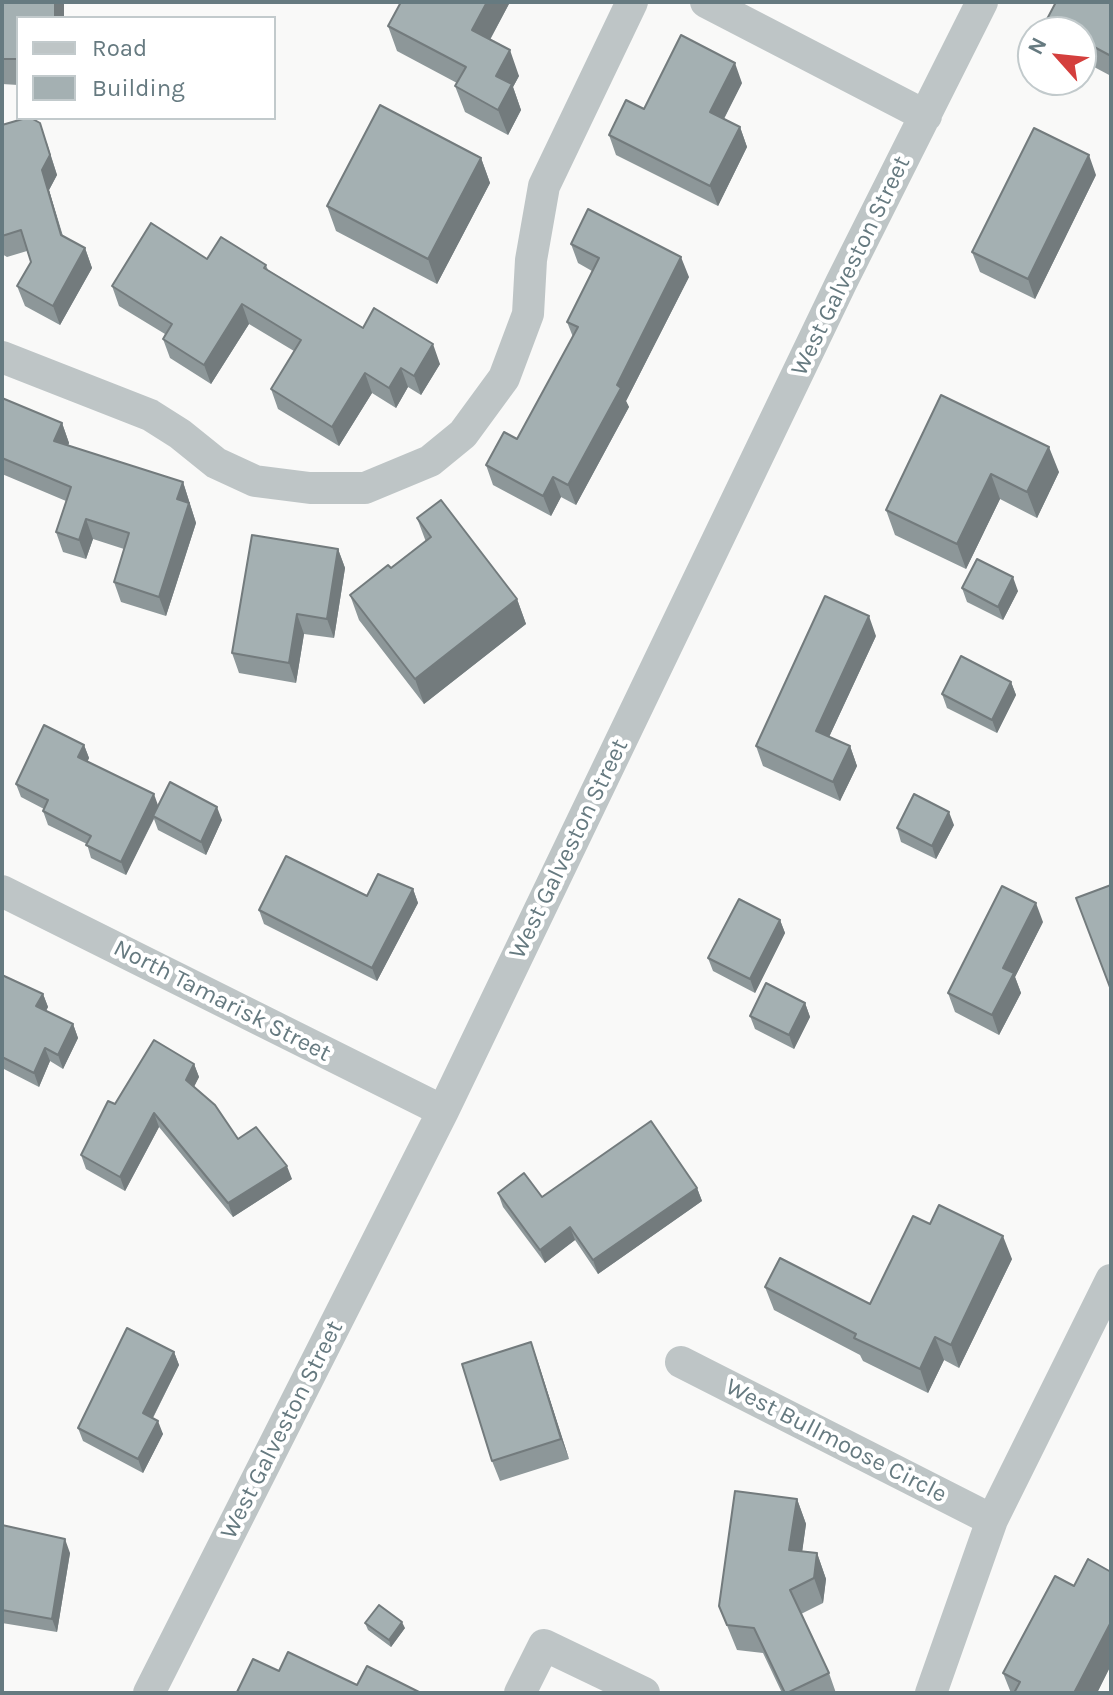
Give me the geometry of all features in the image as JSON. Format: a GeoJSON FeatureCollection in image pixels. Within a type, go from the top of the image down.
{"type":"FeatureCollection","features":[{"type":"Feature","properties":{"kind":"street"},"geometry":{"type":"LineString","coordinates":[[2,357],[150,415],[216,463],[255,481],[310,488],[365,488],[430,461],[463,434],[504,378],[528,314],[531,260],[544,186],[632,2]]}},
{"type":"Feature","properties":{"kind":"street"},"geometry":{"type":"LineString","coordinates":[[706,2],[926,116]]}},
{"type":"Feature","properties":{"kind":"street","name":"West Galveston Street"},"geometry":{"type":"LineString","coordinates":[[149,1693],[443,1111],[841,283],[982,2]]}},
{"type":"Feature","properties":{"kind":"street","name":"North Tamarisk Street"},"geometry":{"type":"LineString","coordinates":[[2,891],[443,1111]]}},
{"type":"Feature","properties":{"kind":"street"},"geometry":{"type":"LineString","coordinates":[[931,1693],[992,1520],[1111,1280]]}},
{"type":"Feature","properties":{"kind":"street","name":"West Bullmoose Circle"},"geometry":{"type":"LineString","coordinates":[[681,1362],[992,1520]]}},
{"type":"Feature","properties":{"kind":"street"},"geometry":{"type":"LineString","coordinates":[[520,1693],[544,1645],[644,1693]]}},
{"type":"Feature","properties":{"kind":"building"},"geometry":{"type":"Polygon","coordinates":[[[2,2],[55,2],[55,16],[16,16],[16,59],[2,59],[2,2]]]}},
{"type":"Feature","properties":{"kind":"building"},"geometry":{"type":"Polygon","coordinates":[[[401,2],[487,2],[472,30],[510,50],[496,76],[512,84],[498,110],[455,86],[466,67],[388,26],[401,2]]]}},
{"type":"Feature","properties":{"kind":"building"},"geometry":{"type":"Polygon","coordinates":[[[1056,2],[1111,2],[1111,56],[1097,49],[1097,16],[1049,16],[1056,2]]]}},
{"type":"Feature","properties":{"kind":"building"},"geometry":{"type":"Polygon","coordinates":[[[681,35],[735,63],[710,112],[740,127],[710,186],[609,135],[626,100],[644,109],[681,35]]]}},
{"type":"Feature","properties":{"kind":"building"},"geometry":{"type":"Polygon","coordinates":[[[380,105],[481,158],[428,259],[327,206],[380,105]]]}},
{"type":"Feature","properties":{"kind":"building"},"geometry":{"type":"Polygon","coordinates":[[[19,120],[40,123],[50,155],[42,170],[61,235],[85,248],[53,306],[17,286],[31,262],[21,230],[2,236],[2,125],[19,120]]]}},
{"type":"Feature","properties":{"kind":"building"},"geometry":{"type":"Polygon","coordinates":[[[1034,128],[1089,155],[1028,279],[972,252],[1034,128]]]}},
{"type":"Feature","properties":{"kind":"building"},"geometry":{"type":"Polygon","coordinates":[[[588,209],[681,257],[617,385],[621,388],[568,485],[553,477],[543,496],[486,465],[504,432],[517,439],[578,327],[567,322],[599,258],[571,244],[588,209]]]}},
{"type":"Feature","properties":{"kind":"building"},"geometry":{"type":"Polygon","coordinates":[[[151,223],[207,259],[221,237],[266,265],[264,268],[363,328],[374,308],[433,344],[414,376],[401,368],[389,388],[365,373],[332,427],[271,389],[301,340],[242,304],[204,365],[163,339],[172,324],[112,286],[151,223]]]}},
{"type":"Feature","properties":{"kind":"building"},"geometry":{"type":"Polygon","coordinates":[[[941,395],[1049,447],[1027,492],[991,474],[957,544],[886,510],[941,395]]]}},
{"type":"Feature","properties":{"kind":"building"},"geometry":{"type":"Polygon","coordinates":[[[2,398],[62,423],[54,441],[183,482],[177,499],[189,503],[159,597],[114,582],[129,533],[86,519],[79,540],[56,532],[71,487],[2,458],[2,398]]]}},
{"type":"Feature","properties":{"kind":"building"},"geometry":{"type":"Polygon","coordinates":[[[441,500],[517,599],[415,679],[350,595],[431,537],[417,518],[441,500]]]}},
{"type":"Feature","properties":{"kind":"building"},"geometry":{"type":"Polygon","coordinates":[[[252,535],[338,549],[327,619],[297,614],[289,663],[232,653],[252,535]]]}},
{"type":"Feature","properties":{"kind":"building"},"geometry":{"type":"Polygon","coordinates":[[[977,559],[1013,577],[998,607],[962,588],[977,559]]]}},
{"type":"Feature","properties":{"kind":"building"},"geometry":{"type":"Polygon","coordinates":[[[825,596],[869,616],[816,731],[850,746],[833,782],[756,746],[825,596]]]}},
{"type":"Feature","properties":{"kind":"building"},"geometry":{"type":"Polygon","coordinates":[[[961,656],[1011,682],[992,720],[942,694],[961,656]]]}},
{"type":"Feature","properties":{"kind":"building"},"geometry":{"type":"Polygon","coordinates":[[[44,725],[84,745],[78,757],[154,794],[121,862],[86,845],[91,836],[43,811],[48,800],[16,784],[44,725]]]}},
{"type":"Feature","properties":{"kind":"building"},"geometry":{"type":"Polygon","coordinates":[[[170,782],[217,807],[201,842],[153,816],[170,782]]]}},
{"type":"Feature","properties":{"kind":"building"},"geometry":{"type":"Polygon","coordinates":[[[914,794],[949,812],[932,846],[897,828],[914,794]]]}},
{"type":"Feature","properties":{"kind":"building"},"geometry":{"type":"Polygon","coordinates":[[[286,856],[367,896],[378,874],[413,889],[372,968],[259,910],[286,856]]]}},
{"type":"Feature","properties":{"kind":"building"},"geometry":{"type":"Polygon","coordinates":[[[1111,885],[1111,990],[1076,898],[1111,885]]]}},
{"type":"Feature","properties":{"kind":"building"},"geometry":{"type":"Polygon","coordinates":[[[1002,886],[1036,903],[1003,968],[1014,973],[992,1015],[948,993],[1002,886]]]}},
{"type":"Feature","properties":{"kind":"building"},"geometry":{"type":"Polygon","coordinates":[[[739,899],[780,920],[750,979],[708,958],[739,899]]]}},
{"type":"Feature","properties":{"kind":"building"},"geometry":{"type":"Polygon","coordinates":[[[2,975],[43,994],[36,1006],[73,1024],[58,1055],[45,1048],[34,1073],[2,1057],[2,975]]]}},
{"type":"Feature","properties":{"kind":"building"},"geometry":{"type":"Polygon","coordinates":[[[766,983],[805,1003],[789,1035],[750,1016],[766,983]]]}},
{"type":"Feature","properties":{"kind":"building"},"geometry":{"type":"Polygon","coordinates":[[[154,1040],[194,1064],[186,1080],[215,1105],[238,1139],[256,1127],[287,1166],[228,1203],[154,1113],[120,1177],[81,1155],[108,1101],[115,1104],[154,1040]]]}},
{"type":"Feature","properties":{"kind":"building"},"geometry":{"type":"Polygon","coordinates":[[[651,1121],[697,1188],[593,1260],[570,1227],[540,1250],[498,1193],[524,1173],[542,1197],[651,1121]]]}},
{"type":"Feature","properties":{"kind":"building"},"geometry":{"type":"Polygon","coordinates":[[[939,1205],[1003,1236],[951,1345],[935,1337],[920,1369],[854,1338],[856,1334],[765,1287],[780,1258],[870,1304],[913,1216],[930,1224],[939,1205]]]}},
{"type":"Feature","properties":{"kind":"building"},"geometry":{"type":"Polygon","coordinates":[[[127,1328],[174,1352],[143,1413],[158,1421],[138,1459],[78,1428],[127,1328]]]}},
{"type":"Feature","properties":{"kind":"building"},"geometry":{"type":"Polygon","coordinates":[[[531,1342],[561,1439],[492,1461],[462,1364],[531,1342]]]}},
{"type":"Feature","properties":{"kind":"building"},"geometry":{"type":"Polygon","coordinates":[[[735,1491],[797,1499],[789,1550],[817,1553],[814,1578],[790,1590],[829,1673],[787,1693],[754,1628],[727,1625],[719,1606],[735,1491]]]}},
{"type":"Feature","properties":{"kind":"building"},"geometry":{"type":"Polygon","coordinates":[[[2,1525],[65,1539],[52,1619],[2,1610],[2,1525]]]}},
{"type":"Feature","properties":{"kind":"building"},"geometry":{"type":"Polygon","coordinates":[[[1088,1559],[1111,1572],[1111,1622],[1074,1693],[1014,1693],[1020,1682],[1003,1673],[1055,1576],[1074,1586],[1088,1559]]]}},
{"type":"Feature","properties":{"kind":"building"},"geometry":{"type":"Polygon","coordinates":[[[379,1605],[402,1622],[389,1640],[365,1623],[379,1605]]]}},
{"type":"Feature","properties":{"kind":"building"},"geometry":{"type":"Polygon","coordinates":[[[288,1652],[357,1685],[367,1666],[421,1693],[237,1692],[253,1659],[279,1671],[288,1652]]]}}]}
